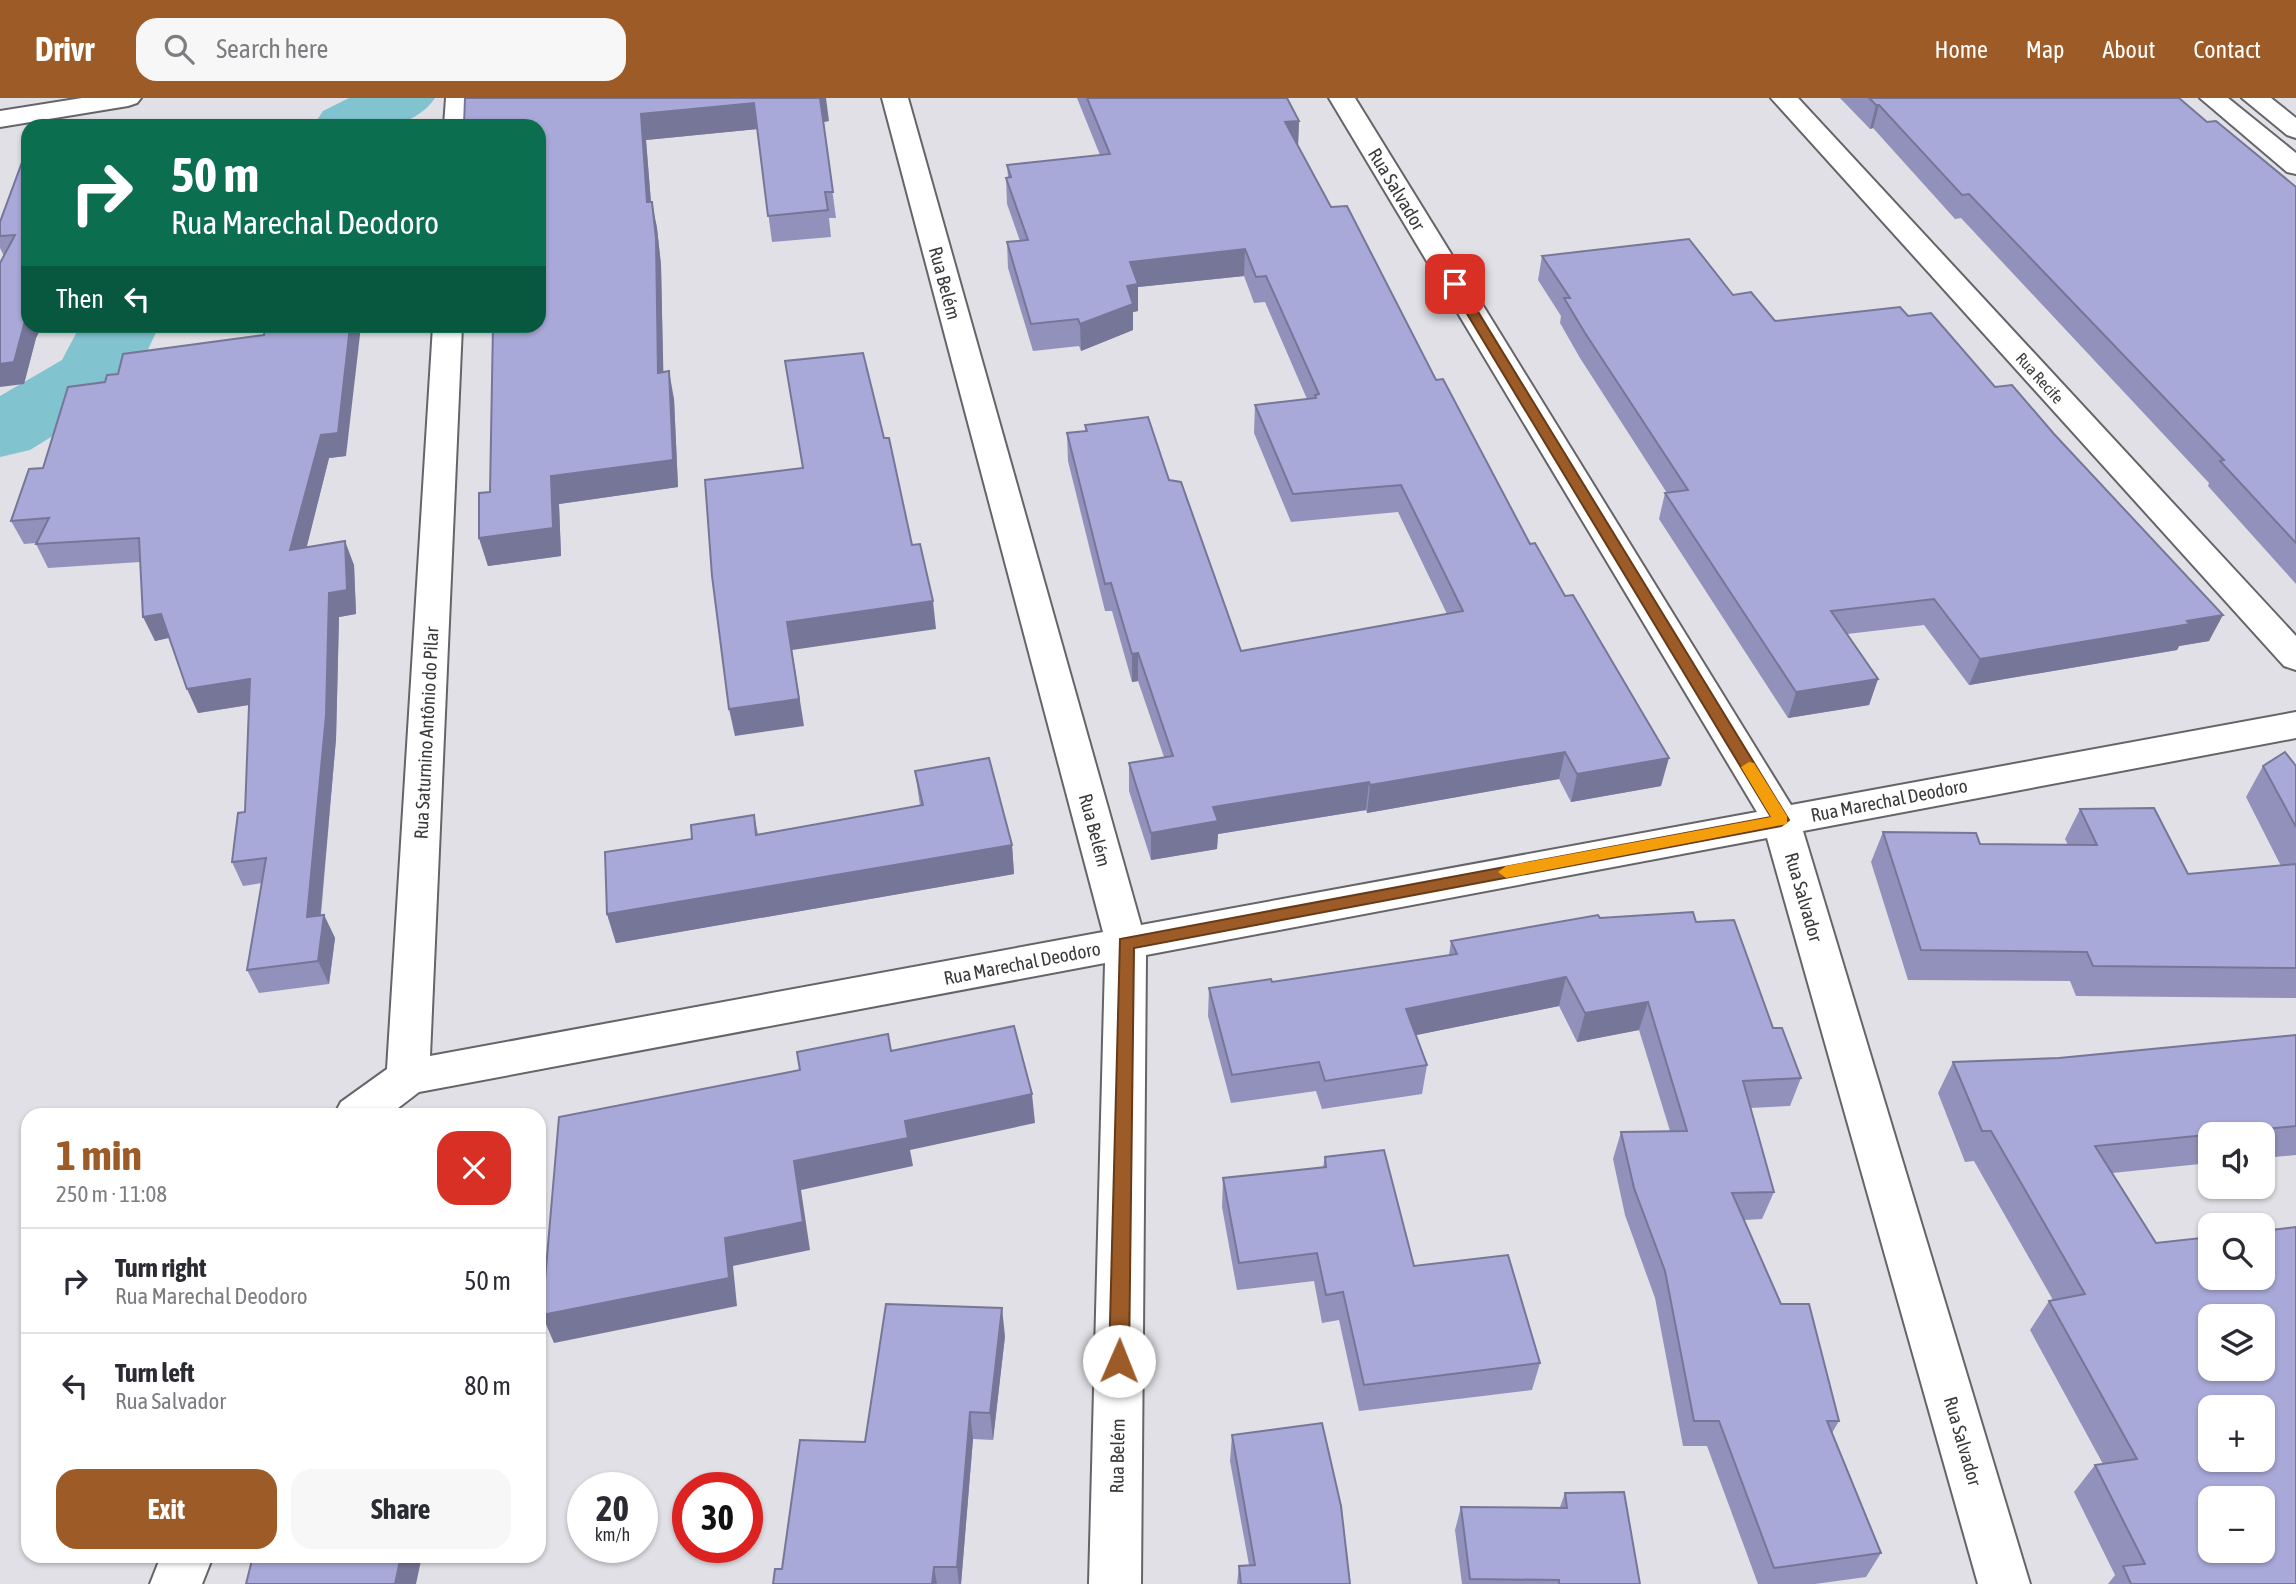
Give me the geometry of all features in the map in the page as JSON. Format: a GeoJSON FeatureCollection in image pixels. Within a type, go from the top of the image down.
{"type":"FeatureCollection","features":[{"type":"Feature","properties":{"kind":"street"},"geometry":{"type":"LineString","coordinates":[[0,118],[128,98]]}},
{"type":"Feature","properties":{"kind":"street"},"geometry":{"type":"LineString","coordinates":[[458,119],[459,98]]}},
{"type":"Feature","properties":{"kind":"street","name":"Rua Belém"},"geometry":{"type":"LineString","coordinates":[[895,98],[1126,943],[1115,1584]]}},
{"type":"Feature","properties":{"kind":"street","name":"Rua Salvador"},"geometry":{"type":"LineString","coordinates":[[1342,98],[1781,820],[2004,1584]]}},
{"type":"Feature","properties":{"kind":"street","name":"Rua Recife"},"geometry":{"type":"LineString","coordinates":[[1784,98],[2296,658]]}},
{"type":"Feature","properties":{"kind":"street"},"geometry":{"type":"LineString","coordinates":[[2213,98],[2296,166]]}},
{"type":"Feature","properties":{"kind":"street"},"geometry":{"type":"LineString","coordinates":[[2255,98],[2296,130]]}},
{"type":"Feature","properties":{"kind":"street","name":"Rua Saturnino Antônio do Pilar"},"geometry":{"type":"LineString","coordinates":[[408,1077],[447,333]]}},
{"type":"Feature","properties":{"kind":"street","name":"Rua Marechal Deodoro"},"geometry":{"type":"LineString","coordinates":[[408,1077],[2296,725]]}},
{"type":"Feature","properties":{"kind":"street"},"geometry":{"type":"LineString","coordinates":[[366,1108],[408,1077]]}},
{"type":"Feature","properties":{"kind":"street"},"geometry":{"type":"LineString","coordinates":[[176,1584],[184,1563]]}},
{"type":"Feature","properties":{"kind":"building"},"geometry":{"type":"Polygon","coordinates":[[[465,98],[820,98],[833,192],[825,192],[828,210],[768,216],[754,103],[641,114],[647,202],[652,202],[656,239],[658,373],[669,371],[673,460],[551,476],[553,528],[479,538],[479,493],[490,492],[493,333],[546,333],[546,119],[464,119],[465,98]]]}},
{"type":"Feature","properties":{"kind":"building"},"geometry":{"type":"Polygon","coordinates":[[[1087,98],[1287,98],[1299,121],[1285,122],[1331,207],[1347,206],[1436,380],[1443,379],[1530,544],[1535,543],[1565,596],[1573,595],[1669,758],[1577,774],[1565,752],[1370,785],[1369,782],[1213,807],[1218,821],[1151,833],[1129,763],[1173,756],[1138,653],[1132,654],[1111,583],[1105,584],[1067,433],[1087,431],[1085,425],[1148,417],[1169,480],[1181,482],[1241,651],[1463,611],[1401,485],[1293,494],[1255,405],[1316,398],[1315,395],[1319,394],[1266,276],[1256,277],[1245,249],[1130,262],[1138,284],[1127,286],[1133,304],[1080,324],[1078,319],[1031,324],[1007,242],[1028,240],[1006,178],[1011,177],[1007,165],[1110,154],[1087,98]]]}},
{"type":"Feature","properties":{"kind":"building"},"geometry":{"type":"Polygon","coordinates":[[[1869,98],[2179,98],[2207,122],[2216,121],[2296,187],[2296,543],[2220,461],[2224,460],[1969,194],[1962,195],[1879,105],[1869,98]]]}},
{"type":"Feature","properties":{"kind":"building"},"geometry":{"type":"Polygon","coordinates":[[[21,165],[22,333],[14,362],[0,364],[0,263],[15,235],[0,236],[0,222],[21,165]]]}},
{"type":"Feature","properties":{"kind":"building"},"geometry":{"type":"Polygon","coordinates":[[[1689,239],[1733,295],[1751,292],[1775,321],[1900,307],[1908,316],[1931,313],[1995,387],[2012,385],[2054,434],[2223,615],[2187,621],[2190,624],[1980,659],[1934,599],[1831,611],[1878,679],[1796,692],[1665,493],[1688,490],[1585,333],[1564,298],[1570,298],[1542,256],[1689,239]]]}},
{"type":"Feature","properties":{"kind":"building"},"geometry":{"type":"Polygon","coordinates":[[[349,333],[338,433],[321,435],[290,550],[345,541],[347,590],[329,593],[326,715],[307,917],[324,915],[318,961],[247,970],[266,858],[232,862],[238,813],[245,812],[250,679],[187,689],[161,614],[143,617],[139,538],[36,544],[49,518],[11,521],[29,469],[43,468],[68,387],[105,382],[107,375],[118,374],[123,354],[264,335],[349,333]]]}},
{"type":"Feature","properties":{"kind":"building"},"geometry":{"type":"Polygon","coordinates":[[[863,353],[884,438],[889,438],[912,545],[920,544],[933,601],[787,622],[799,699],[729,709],[712,576],[705,480],[803,468],[785,361],[863,353]]]}},
{"type":"Feature","properties":{"kind":"building"},"geometry":{"type":"Polygon","coordinates":[[[2285,752],[2296,766],[2296,827],[2263,766],[2285,752]]]}},
{"type":"Feature","properties":{"kind":"building"},"geometry":{"type":"Polygon","coordinates":[[[989,758],[1012,845],[607,914],[605,852],[692,839],[691,825],[754,815],[756,835],[923,805],[915,771],[989,758]]]}},
{"type":"Feature","properties":{"kind":"building"},"geometry":{"type":"Polygon","coordinates":[[[2154,808],[2188,874],[2296,864],[2296,968],[2093,966],[2087,952],[1921,950],[1883,832],[1976,833],[1980,844],[2097,845],[2080,809],[2154,808]]]}},
{"type":"Feature","properties":{"kind":"building"},"geometry":{"type":"Polygon","coordinates":[[[1693,912],[1696,922],[1734,920],[1773,1028],[1782,1028],[1801,1078],[1743,1081],[1774,1192],[1732,1193],[1781,1304],[1809,1304],[1839,1421],[1827,1421],[1881,1553],[1774,1568],[1719,1421],[1694,1421],[1665,1271],[1634,1188],[1621,1132],[1687,1131],[1648,1002],[1585,1013],[1566,977],[1406,1009],[1427,1065],[1325,1081],[1319,1062],[1232,1075],[1209,988],[1271,979],[1272,982],[1457,954],[1451,941],[1598,915],[1600,918],[1693,912]]]}},
{"type":"Feature","properties":{"kind":"building"},"geometry":{"type":"Polygon","coordinates":[[[1014,1026],[1032,1094],[905,1121],[908,1138],[794,1161],[803,1222],[725,1238],[729,1278],[546,1314],[546,1268],[559,1117],[800,1070],[797,1052],[888,1034],[891,1051],[1014,1026]]]}},
{"type":"Feature","properties":{"kind":"building"},"geometry":{"type":"Polygon","coordinates":[[[2296,1035],[2296,1126],[2275,1128],[2275,1122],[2198,1122],[2198,1136],[2095,1146],[2156,1243],[2198,1238],[2198,1290],[2275,1290],[2275,1230],[2296,1227],[2296,1584],[2131,1584],[2123,1566],[2145,1564],[2095,1465],[2137,1459],[2049,1301],[2085,1294],[1991,1131],[1982,1131],[1953,1062],[2059,1058],[2296,1035]]]}},
{"type":"Feature","properties":{"kind":"building"},"geometry":{"type":"Polygon","coordinates":[[[1384,1150],[1414,1266],[1508,1255],[1540,1363],[1364,1385],[1343,1292],[1326,1295],[1317,1253],[1239,1263],[1223,1178],[1326,1167],[1325,1157],[1384,1150]]]}},
{"type":"Feature","properties":{"kind":"building"},"geometry":{"type":"Polygon","coordinates":[[[886,1304],[1002,1308],[990,1413],[970,1412],[957,1567],[934,1567],[932,1584],[773,1584],[775,1569],[782,1569],[800,1440],[865,1442],[886,1304]]]}},
{"type":"Feature","properties":{"kind":"building"},"geometry":{"type":"Polygon","coordinates":[[[1322,1423],[1341,1506],[1350,1584],[1241,1584],[1239,1566],[1255,1565],[1232,1435],[1322,1423]]]}},
{"type":"Feature","properties":{"kind":"building"},"geometry":{"type":"Polygon","coordinates":[[[1624,1492],[1640,1584],[1559,1584],[1559,1580],[1470,1579],[1461,1507],[1567,1508],[1565,1493],[1624,1492]]]}},
{"type":"Feature","properties":{"kind":"building"},"geometry":{"type":"Polygon","coordinates":[[[251,1563],[400,1563],[395,1584],[246,1584],[251,1563]]]}},
{"type":"Feature","properties":{"kind":"waterway"},"geometry":{"type":"LineString","coordinates":[[361,119],[401,98]]}},
{"type":"Feature","properties":{"kind":"waterway"},"geometry":{"type":"LineString","coordinates":[[0,432],[95,375],[116,333]]}},
{"type":"Feature","properties":{"kind":"slow traffic"},"geometry":{"type":"LineString","coordinates":[[1506,872],[1781,820],[1749,767]]}},
{"type":"Feature","properties":{"kind":"route"},"geometry":{"type":"LineString","coordinates":[[1119,1361],[1126,943],[1781,820],[1455,284]]}}]}
